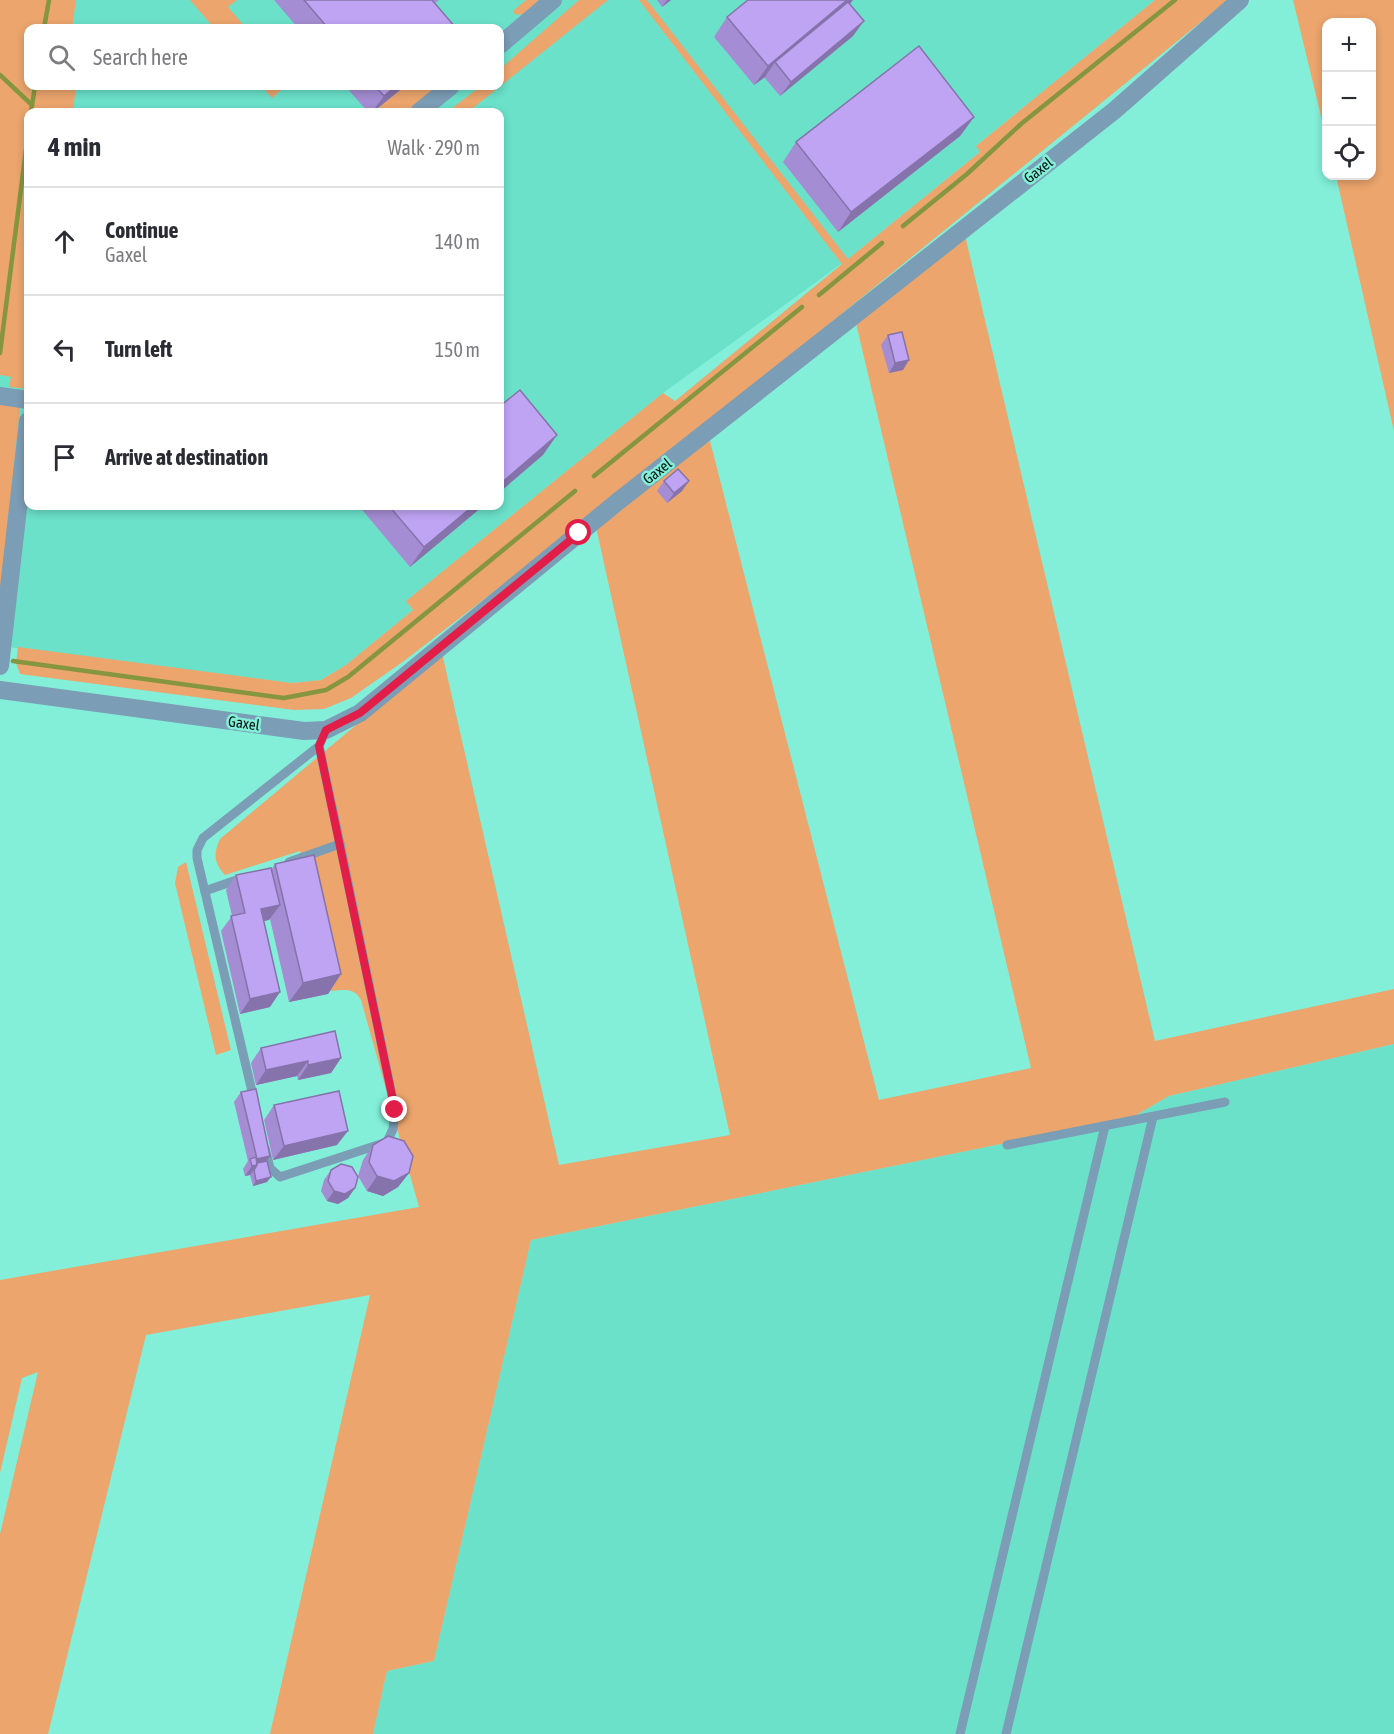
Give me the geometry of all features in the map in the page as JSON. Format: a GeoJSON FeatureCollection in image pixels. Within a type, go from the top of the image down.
{"type":"FeatureCollection","features":[{"type":"Feature","properties":{"kind":"street"},"geometry":{"type":"LineString","coordinates":[[504,42],[553,0]]}},
{"type":"Feature","properties":{"kind":"street","name":"Gaxel"},"geometry":{"type":"LineString","coordinates":[[0,690],[304,731],[323,738],[360,713],[616,503],[1115,110],[1240,0]]}},
{"type":"Feature","properties":{"kind":"street"},"geometry":{"type":"LineString","coordinates":[[424,108],[446,90]]}},
{"type":"Feature","properties":{"kind":"street"},"geometry":{"type":"LineString","coordinates":[[5,396],[24,399]]}},
{"type":"Feature","properties":{"kind":"street"},"geometry":{"type":"LineString","coordinates":[[0,666],[24,456]]}},
{"type":"Feature","properties":{"kind":"lane"},"geometry":{"type":"LineString","coordinates":[[262,1133],[270,1168],[280,1177],[387,1142],[393,1129],[395,1110],[340,844],[323,738]]}},
{"type":"Feature","properties":{"kind":"lane"},"geometry":{"type":"LineString","coordinates":[[256,1110],[197,858],[198,849],[203,838],[323,738]]}},
{"type":"Feature","properties":{"kind":"lane"},"geometry":{"type":"LineString","coordinates":[[284,864],[340,844]]}},
{"type":"Feature","properties":{"kind":"lane"},"geometry":{"type":"LineString","coordinates":[[205,891],[250,876]]}},
{"type":"Feature","properties":{"kind":"lane"},"geometry":{"type":"LineString","coordinates":[[1007,1145],[1225,1102]]}},
{"type":"Feature","properties":{"kind":"lane"},"geometry":{"type":"LineString","coordinates":[[1006,1734],[1154,1117]]}},
{"type":"Feature","properties":{"kind":"lane"},"geometry":{"type":"LineString","coordinates":[[960,1734],[1105,1126]]}},
{"type":"Feature","properties":{"kind":"shaded area"},"geometry":{"type":"Polygon","coordinates":[[[0,0],[1155,0],[977,145],[981,151],[848,259],[663,393],[406,601],[413,610],[346,665],[321,680],[292,683],[0,646],[0,0]]]}},
{"type":"Feature","properties":{"kind":"shaded area"},"geometry":{"type":"Polygon","coordinates":[[[0,0],[76,0],[73,24],[24,24],[24,90],[76,90],[73,108],[24,108],[24,389],[9,387],[11,377],[0,375],[0,0]]]}},
{"type":"Feature","properties":{"kind":"shaded area"},"geometry":{"type":"Polygon","coordinates":[[[190,0],[237,0],[228,7],[243,24],[211,24],[190,0]]]}},
{"type":"Feature","properties":{"kind":"shaded area"},"geometry":{"type":"Polygon","coordinates":[[[526,0],[542,0],[524,15],[514,14],[513,11],[526,0]]]}},
{"type":"Feature","properties":{"kind":"shaded area"},"geometry":{"type":"Polygon","coordinates":[[[579,0],[608,0],[504,83],[504,66],[579,0]]]}},
{"type":"Feature","properties":{"kind":"shaded area"},"geometry":{"type":"Polygon","coordinates":[[[639,0],[647,0],[848,259],[980,152],[976,146],[1155,0],[1228,0],[600,510],[404,661],[351,698],[324,709],[294,710],[20,674],[16,663],[18,647],[292,683],[321,680],[346,665],[413,610],[406,601],[663,393],[675,401],[842,264],[639,0]]]}},
{"type":"Feature","properties":{"kind":"shaded area"},"geometry":{"type":"Polygon","coordinates":[[[1293,0],[1394,0],[1394,431],[1337,180],[1376,180],[1376,18],[1322,18],[1322,120],[1293,0]]]}},
{"type":"Feature","properties":{"kind":"shaded area"},"geometry":{"type":"Polygon","coordinates":[[[265,90],[281,90],[272,98],[265,90]]]}},
{"type":"Feature","properties":{"kind":"shaded area"},"geometry":{"type":"Polygon","coordinates":[[[400,90],[434,90],[412,108],[378,108],[400,90]]]}},
{"type":"Feature","properties":{"kind":"shaded area"},"geometry":{"type":"Polygon","coordinates":[[[476,90],[496,90],[473,108],[452,108],[476,90]]]}},
{"type":"Feature","properties":{"kind":"shaded area"},"geometry":{"type":"Polygon","coordinates":[[[964,231],[1155,1041],[1394,989],[1394,1044],[1169,1096],[1133,1117],[531,1240],[434,1661],[387,1671],[373,1734],[270,1734],[370,1295],[146,1335],[48,1734],[0,1734],[0,1534],[38,1372],[22,1378],[0,1473],[0,1280],[419,1207],[361,1000],[352,991],[331,991],[300,851],[225,875],[217,862],[216,849],[220,839],[442,653],[559,1165],[730,1135],[596,527],[709,437],[879,1100],[1031,1068],[855,319],[964,231]]]}},
{"type":"Feature","properties":{"kind":"shaded area"},"geometry":{"type":"Polygon","coordinates":[[[0,404],[20,407],[0,608],[0,404]]]}},
{"type":"Feature","properties":{"kind":"shaded area"},"geometry":{"type":"Polygon","coordinates":[[[186,862],[231,1050],[216,1055],[175,883],[178,867],[186,862]]]}},
{"type":"Feature","properties":{"kind":"shaded area"},"geometry":{"type":"Polygon","coordinates":[[[1394,1044],[1394,1734],[373,1734],[387,1671],[434,1661],[531,1240],[1133,1117],[1169,1096],[1394,1044]]]}},
{"type":"Feature","properties":{"kind":"building"},"geometry":{"type":"Polygon","coordinates":[[[304,0],[432,0],[453,24],[325,24],[304,0]]]}},
{"type":"Feature","properties":{"kind":"building"},"geometry":{"type":"Polygon","coordinates":[[[748,0],[847,0],[768,66],[727,17],[748,0]]]}},
{"type":"Feature","properties":{"kind":"building"},"geometry":{"type":"Polygon","coordinates":[[[848,2],[864,21],[791,82],[775,62],[848,2]]]}},
{"type":"Feature","properties":{"kind":"building"},"geometry":{"type":"Polygon","coordinates":[[[919,46],[974,117],[851,212],[796,142],[919,46]]]}},
{"type":"Feature","properties":{"kind":"building"},"geometry":{"type":"Polygon","coordinates":[[[379,90],[391,90],[384,96],[379,90]]]}},
{"type":"Feature","properties":{"kind":"building"},"geometry":{"type":"Polygon","coordinates":[[[902,332],[909,360],[895,363],[888,335],[902,332]]]}},
{"type":"Feature","properties":{"kind":"building"},"geometry":{"type":"Polygon","coordinates":[[[520,390],[557,435],[504,481],[504,403],[520,390]]]}},
{"type":"Feature","properties":{"kind":"building"},"geometry":{"type":"Polygon","coordinates":[[[678,469],[689,481],[674,493],[664,481],[678,469]]]}},
{"type":"Feature","properties":{"kind":"building"},"geometry":{"type":"Polygon","coordinates":[[[392,510],[468,510],[424,547],[392,510]]]}},
{"type":"Feature","properties":{"kind":"building"},"geometry":{"type":"Polygon","coordinates":[[[314,855],[341,974],[303,983],[275,864],[314,855]]]}},
{"type":"Feature","properties":{"kind":"building"},"geometry":{"type":"Polygon","coordinates":[[[271,868],[280,905],[261,909],[280,992],[250,999],[231,916],[245,913],[236,875],[271,868]]]}},
{"type":"Feature","properties":{"kind":"building"},"geometry":{"type":"Polygon","coordinates":[[[335,1031],[341,1058],[308,1065],[308,1061],[266,1070],[261,1048],[335,1031]]]}},
{"type":"Feature","properties":{"kind":"building"},"geometry":{"type":"Polygon","coordinates":[[[256,1089],[270,1156],[257,1159],[241,1092],[256,1089]]]}},
{"type":"Feature","properties":{"kind":"building"},"geometry":{"type":"Polygon","coordinates":[[[339,1091],[348,1131],[284,1146],[274,1105],[339,1091]]]}},
{"type":"Feature","properties":{"kind":"building"},"geometry":{"type":"Polygon","coordinates":[[[388,1136],[404,1141],[413,1156],[409,1173],[394,1181],[377,1176],[369,1162],[373,1145],[388,1136]]]}},
{"type":"Feature","properties":{"kind":"building"},"geometry":{"type":"Polygon","coordinates":[[[256,1157],[257,1165],[252,1166],[250,1159],[256,1157]]]}},
{"type":"Feature","properties":{"kind":"building"},"geometry":{"type":"Polygon","coordinates":[[[267,1161],[271,1177],[256,1181],[254,1170],[257,1163],[267,1161]]]}},
{"type":"Feature","properties":{"kind":"building"},"geometry":{"type":"Polygon","coordinates":[[[341,1164],[352,1167],[358,1177],[355,1188],[345,1194],[334,1191],[328,1181],[331,1170],[341,1164]]]}},
{"type":"Feature","properties":{"kind":"waterway"},"geometry":{"type":"LineString","coordinates":[[45,24],[49,0]]}},
{"type":"Feature","properties":{"kind":"waterway"},"geometry":{"type":"LineString","coordinates":[[903,226],[967,174],[1021,124],[1175,0]]}},
{"type":"Feature","properties":{"kind":"waterway"},"geometry":{"type":"LineString","coordinates":[[0,75],[32,105]]}},
{"type":"Feature","properties":{"kind":"waterway"},"geometry":{"type":"LineString","coordinates":[[32,108],[34,90]]}},
{"type":"Feature","properties":{"kind":"waterway"},"geometry":{"type":"LineString","coordinates":[[0,353],[24,165]]}},
{"type":"Feature","properties":{"kind":"waterway"},"geometry":{"type":"LineString","coordinates":[[819,295],[882,243]]}},
{"type":"Feature","properties":{"kind":"waterway"},"geometry":{"type":"LineString","coordinates":[[594,476],[802,307]]}},
{"type":"Feature","properties":{"kind":"waterway"},"geometry":{"type":"LineString","coordinates":[[13,661],[284,698],[326,690],[348,677],[575,491]]}},
{"type":"Feature","properties":{"kind":"route"},"geometry":{"type":"LineString","coordinates":[[395,1110],[319,746],[326,730],[360,713],[579,533]]}}]}
